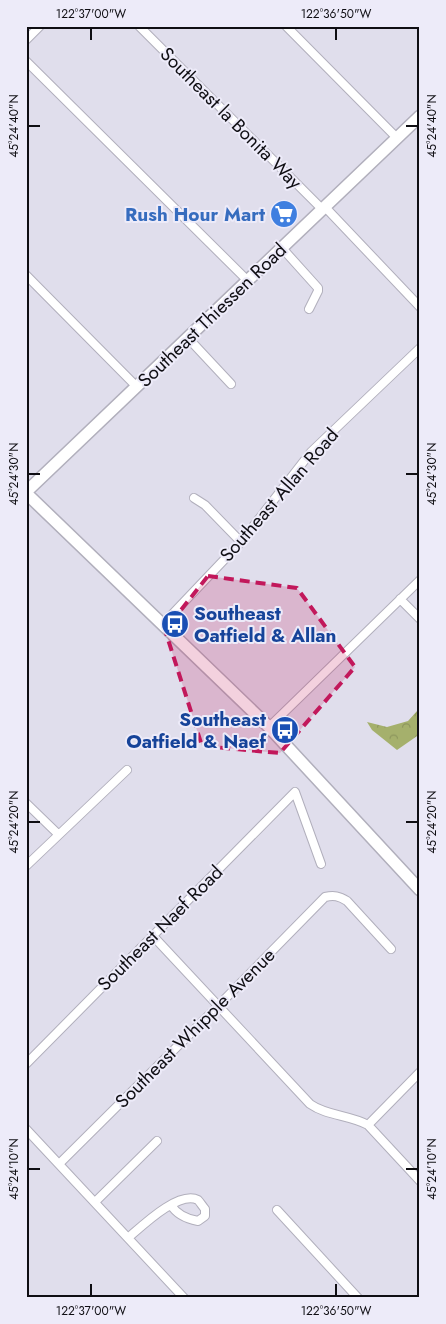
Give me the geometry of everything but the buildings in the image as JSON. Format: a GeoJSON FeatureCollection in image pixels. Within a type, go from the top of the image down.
{"type":"FeatureCollection","features":[{"type":"Feature","properties":{"kind":"main road","name":"Southeast Thiessen Road"},"geometry":{"type":"LineString","coordinates":[[26,493],[420,116]]}},
{"type":"Feature","properties":{"kind":"main road"},"geometry":{"type":"LineString","coordinates":[[26,493],[269,727],[418,885]]}},
{"type":"Feature","properties":{"kind":"street"},"geometry":{"type":"LineString","coordinates":[[26,40],[40,26]]}},
{"type":"Feature","properties":{"kind":"street","name":"Southeast la Bonita Way"},"geometry":{"type":"LineString","coordinates":[[140,26],[420,306]]}},
{"type":"Feature","properties":{"kind":"street"},"geometry":{"type":"LineString","coordinates":[[286,26],[397,138]]}},
{"type":"Feature","properties":{"kind":"street"},"geometry":{"type":"LineString","coordinates":[[26,61],[248,281]]}},
{"type":"Feature","properties":{"kind":"street"},"geometry":{"type":"LineString","coordinates":[[282,248],[318,288],[309,309]]}},
{"type":"Feature","properties":{"kind":"street"},"geometry":{"type":"LineString","coordinates":[[26,275],[137,387]]}},
{"type":"Feature","properties":{"kind":"street"},"geometry":{"type":"LineString","coordinates":[[188,338],[230,384]]}},
{"type":"Feature","properties":{"kind":"street","name":"Southeast Allan Road"},"geometry":{"type":"LineString","coordinates":[[163,624],[241,542],[311,452],[420,348]]}},
{"type":"Feature","properties":{"kind":"street"},"geometry":{"type":"LineString","coordinates":[[194,498],[205,505],[241,542]]}},
{"type":"Feature","properties":{"kind":"street"},"geometry":{"type":"LineString","coordinates":[[269,727],[420,580]]}},
{"type":"Feature","properties":{"kind":"street"},"geometry":{"type":"LineString","coordinates":[[400,599],[420,619]]}},
{"type":"Feature","properties":{"kind":"street"},"geometry":{"type":"LineString","coordinates":[[26,866],[127,770]]}},
{"type":"Feature","properties":{"kind":"street","name":"Southeast Naef Road"},"geometry":{"type":"LineString","coordinates":[[26,1064],[295,792],[321,864]]}},
{"type":"Feature","properties":{"kind":"street"},"geometry":{"type":"LineString","coordinates":[[26,804],[58,834]]}},
{"type":"Feature","properties":{"kind":"street","name":"Southeast Whipple Avenue"},"geometry":{"type":"LineString","coordinates":[[59,1164],[325,897],[332,895],[347,901],[391,949]]}},
{"type":"Feature","properties":{"kind":"street"},"geometry":{"type":"LineString","coordinates":[[153,936],[310,1104],[322,1110],[360,1121],[368,1126],[420,1181]]}},
{"type":"Feature","properties":{"kind":"street"},"geometry":{"type":"LineString","coordinates":[[368,1126],[420,1072]]}},
{"type":"Feature","properties":{"kind":"street"},"geometry":{"type":"LineString","coordinates":[[26,1129],[184,1298]]}},
{"type":"Feature","properties":{"kind":"street"},"geometry":{"type":"LineString","coordinates":[[95,1202],[157,1141]]}},
{"type":"Feature","properties":{"kind":"street"},"geometry":{"type":"LineString","coordinates":[[128,1238],[171,1205]]}},
{"type":"Feature","properties":{"kind":"street"},"geometry":{"type":"LineString","coordinates":[[277,1210],[358,1298]]}},
{"type":"Feature","properties":{"kind":"highlighted area"},"geometry":{"type":"Polygon","coordinates":[[[208,576],[297,588],[355,667],[280,753],[202,746],[165,630],[208,576]]]}},
{"type":"Feature","properties":{"kind":"green space"},"geometry":{"type":"Polygon","coordinates":[[[420,702],[420,734],[397,750],[372,730],[367,722],[387,727],[408,721],[417,711],[420,702]]]}},
{"type":"Feature","properties":{"kind":"place","name":"Rush Hour Mart"},"geometry":{"type":"Point","coordinates":[284,214]}},
{"type":"Feature","properties":{"kind":"place","name":"Southeast Oatfield & Allan"},"geometry":{"type":"Point","coordinates":[175,624]}},
{"type":"Feature","properties":{"kind":"place","name":"Southeast Oatfield & Naef"},"geometry":{"type":"Point","coordinates":[285,730]}}]}
